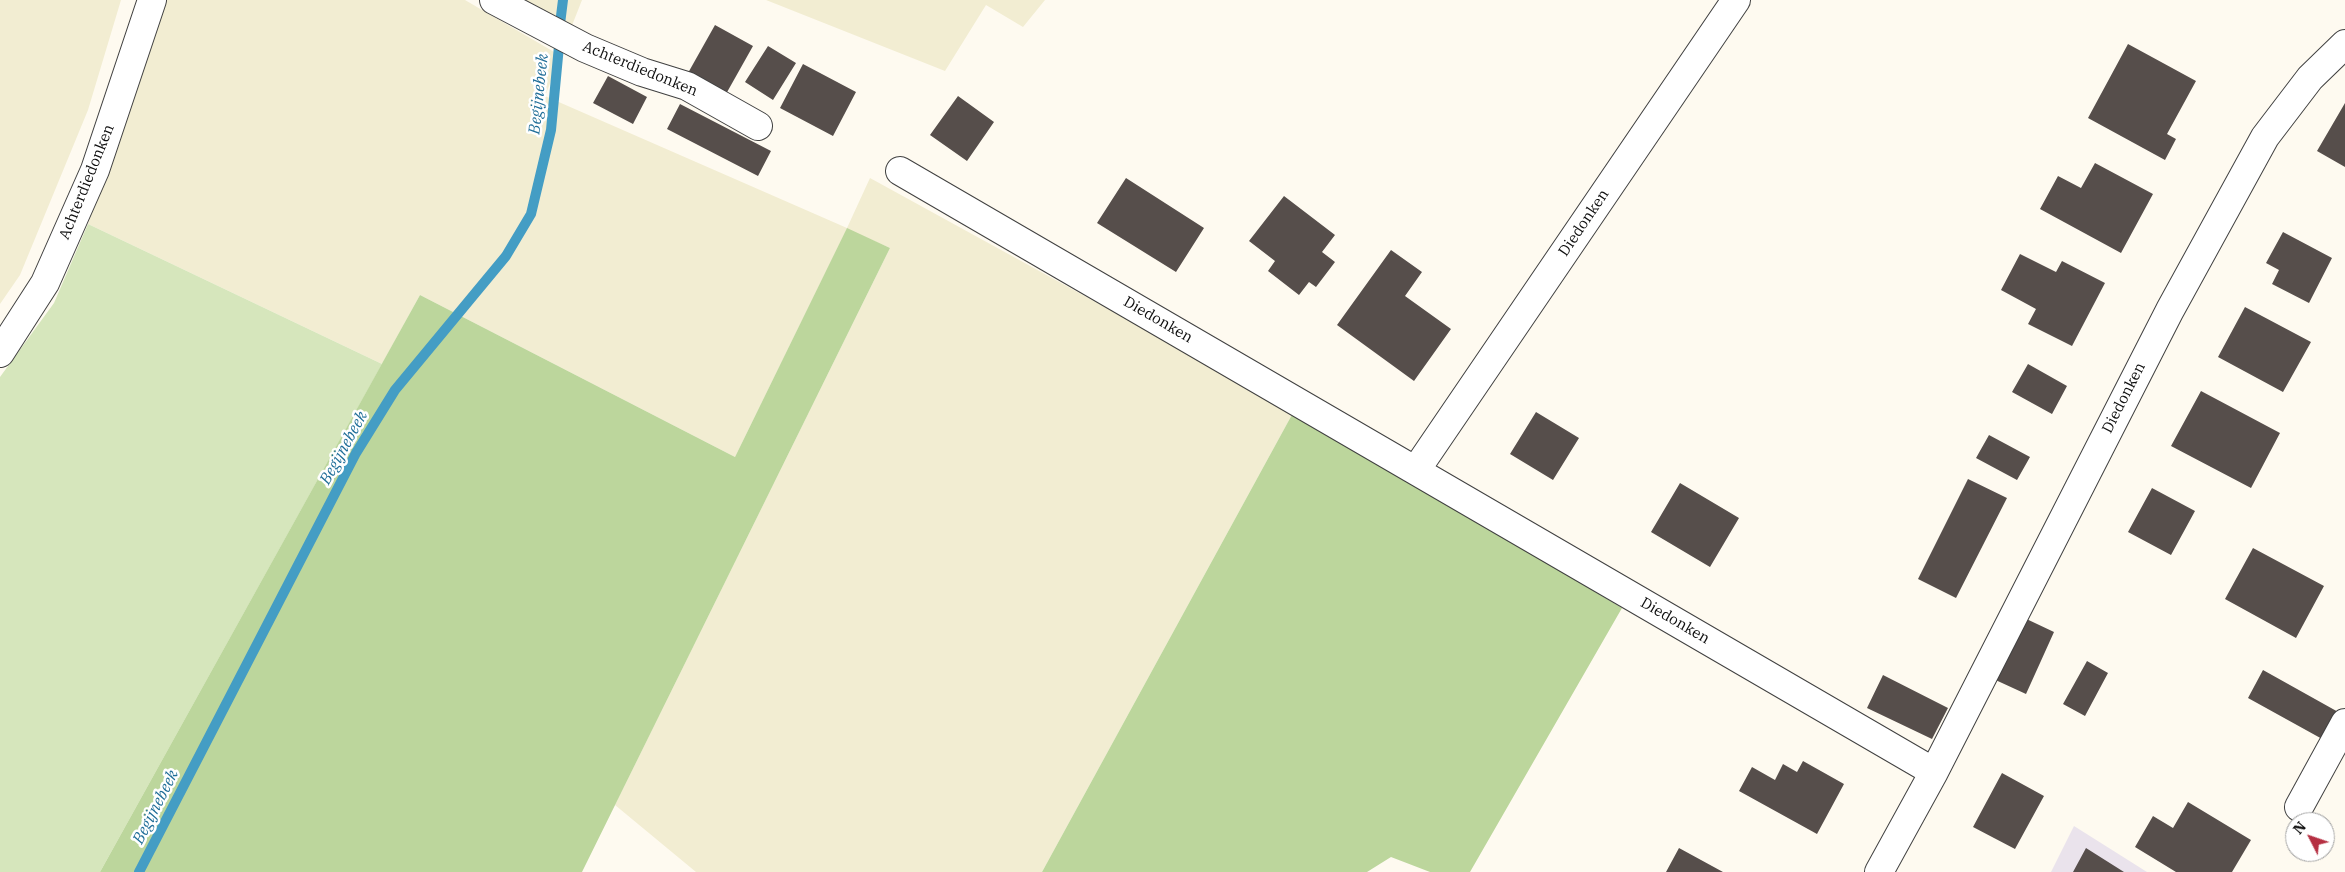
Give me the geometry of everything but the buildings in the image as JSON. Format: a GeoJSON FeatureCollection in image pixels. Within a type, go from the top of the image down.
{"type":"FeatureCollection","features":[{"type":"Feature","properties":{"kind":"street","name":"Achterdiedonken"},"geometry":{"type":"LineString","coordinates":[[0,353],[45,283],[95,170],[152,0]]}},
{"type":"Feature","properties":{"kind":"street","name":"Achterdiedonken"},"geometry":{"type":"LineString","coordinates":[[494,0],[585,48],[642,72],[687,86],[758,126]]}},
{"type":"Feature","properties":{"kind":"street","name":"Diedonken"},"geometry":{"type":"LineString","coordinates":[[1416,470],[1736,0]]}},
{"type":"Feature","properties":{"kind":"street","name":"Diedonken"},"geometry":{"type":"LineString","coordinates":[[1880,872],[1934,772],[2170,310],[2265,137],[2310,78],[2345,44]]}},
{"type":"Feature","properties":{"kind":"street","name":"Diedonken"},"geometry":{"type":"LineString","coordinates":[[900,171],[1934,772]]}},
{"type":"Feature","properties":{"kind":"street"},"geometry":{"type":"LineString","coordinates":[[2299,807],[2345,723]]}},
{"type":"Feature","properties":{"kind":"shaded area"},"geometry":{"type":"Polygon","coordinates":[[[0,0],[121,0],[88,110],[20,275],[0,304],[0,0]]]}},
{"type":"Feature","properties":{"kind":"shaded area"},"geometry":{"type":"Polygon","coordinates":[[[164,0],[465,0],[561,56],[545,96],[847,228],[870,178],[1294,411],[1042,872],[696,872],[615,805],[890,248],[847,229],[735,457],[420,295],[382,364],[88,224],[164,0]]]}},
{"type":"Feature","properties":{"kind":"shaded area"},"geometry":{"type":"Polygon","coordinates":[[[524,0],[582,0],[571,28],[524,0]]]}},
{"type":"Feature","properties":{"kind":"shaded area"},"geometry":{"type":"Polygon","coordinates":[[[766,0],[1045,0],[1023,27],[986,5],[945,71],[766,0]]]}},
{"type":"Feature","properties":{"kind":"shaded area"},"geometry":{"type":"Polygon","coordinates":[[[2074,826],[2147,872],[2051,872],[2074,826]]]}},
{"type":"Feature","properties":{"kind":"green space"},"geometry":{"type":"Polygon","coordinates":[[[88,224],[382,364],[100,872],[0,872],[0,377],[54,303],[88,224]]]}},
{"type":"Feature","properties":{"kind":"green space"},"geometry":{"type":"Polygon","coordinates":[[[847,228],[890,248],[582,872],[100,872],[420,295],[735,457],[847,228]]]}},
{"type":"Feature","properties":{"kind":"green space"},"geometry":{"type":"Polygon","coordinates":[[[1294,411],[1622,608],[1470,872],[1430,872],[1391,857],[1367,872],[1042,872],[1294,411]]]}},
{"type":"Feature","properties":{"kind":"waterway","name":"Begijnebeek"},"geometry":{"type":"LineString","coordinates":[[560,24],[563,0]]}},
{"type":"Feature","properties":{"kind":"waterway","name":"Begijnebeek"},"geometry":{"type":"LineString","coordinates":[[139,872],[356,453],[395,390],[506,256],[531,214],[551,130],[559,46]]}}]}
